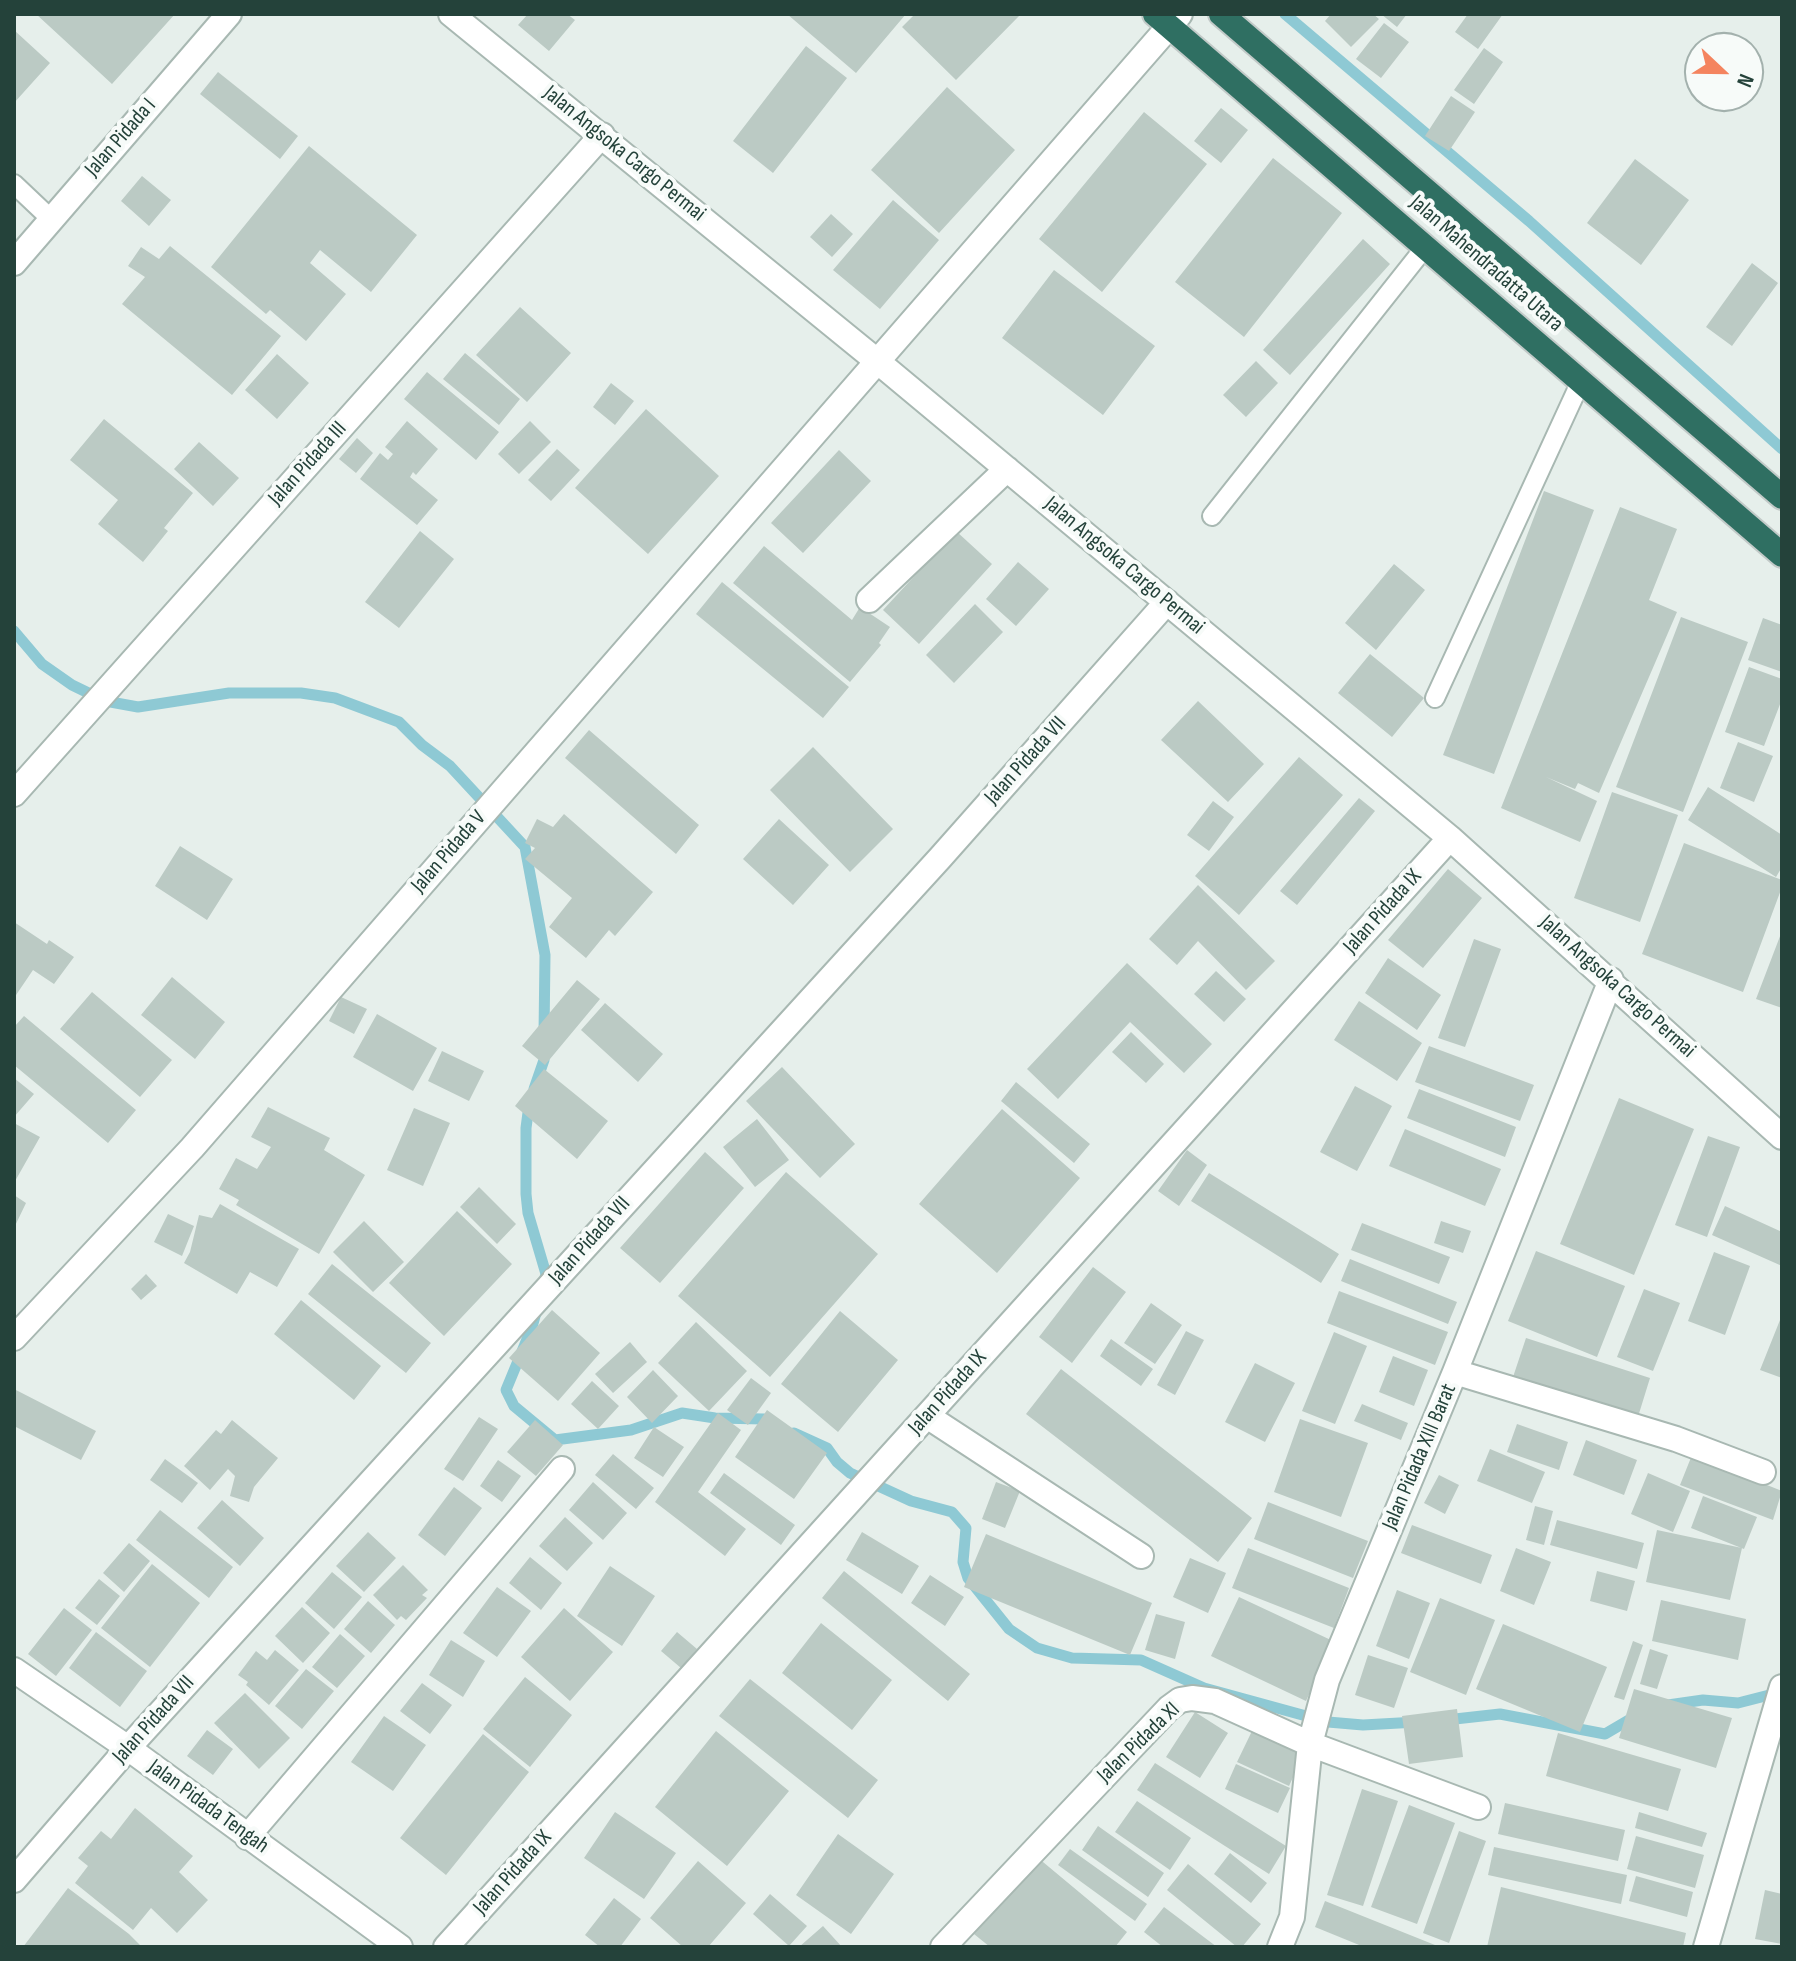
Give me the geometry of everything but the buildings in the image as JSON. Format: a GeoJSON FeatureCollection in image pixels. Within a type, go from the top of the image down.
{"type":"FeatureCollection","features":[{"type":"Feature","properties":{"kind":"highway","name":"Jalan Mahendradatta Utara"},"geometry":{"type":"LineString","coordinates":[[1221,14],[1782,497]]}},
{"type":"Feature","properties":{"kind":"highway","name":"Jalan Mahendradatta Utara"},"geometry":{"type":"LineString","coordinates":[[1168,18],[1782,555]]}},
{"type":"Feature","properties":{"kind":"street","name":"Jalan Pidada I"},"geometry":{"type":"LineString","coordinates":[[14,263],[229,14]]}},
{"type":"Feature","properties":{"kind":"street","name":"Jalan Angsoka Cargo Permai"},"geometry":{"type":"LineString","coordinates":[[451,14],[877,361],[1450,838],[1782,1137]]}},
{"type":"Feature","properties":{"kind":"street","name":"Jalan Pidada V"},"geometry":{"type":"LineString","coordinates":[[14,1338],[192,1148],[877,361],[1168,18]]}},
{"type":"Feature","properties":{"kind":"street","name":"Jalan Pidada III"},"geometry":{"type":"LineString","coordinates":[[14,794],[602,135]]}},
{"type":"Feature","properties":{"kind":"street"},"geometry":{"type":"LineString","coordinates":[[869,600],[1007,469]]}},
{"type":"Feature","properties":{"kind":"street","name":"Jalan Pidada VII"},"geometry":{"type":"LineString","coordinates":[[14,1880],[128,1748],[940,858],[1167,602]]}},
{"type":"Feature","properties":{"kind":"street","name":"Jalan Pidada IX"},"geometry":{"type":"LineString","coordinates":[[446,1947],[1450,838]]}},
{"type":"Feature","properties":{"kind":"street","name":"Jalan Pidada XIII Barat"},"geometry":{"type":"LineString","coordinates":[[1280,1947],[1292,1917],[1310,1744],[1327,1680],[1455,1372],[1611,980]]}},
{"type":"Feature","properties":{"kind":"street"},"geometry":{"type":"LineString","coordinates":[[1455,1372],[1676,1439],[1763,1472]]}},
{"type":"Feature","properties":{"kind":"street"},"geometry":{"type":"LineString","coordinates":[[927,1416],[1141,1556]]}},
{"type":"Feature","properties":{"kind":"street"},"geometry":{"type":"LineString","coordinates":[[247,1837],[562,1469]]}},
{"type":"Feature","properties":{"kind":"street","name":"Jalan Pidada Tengah"},"geometry":{"type":"LineString","coordinates":[[14,1670],[128,1748],[400,1947]]}},
{"type":"Feature","properties":{"kind":"street"},"geometry":{"type":"LineString","coordinates":[[1706,1947],[1782,1687]]}},
{"type":"Feature","properties":{"kind":"street","name":"Jalan Pidada XI"},"geometry":{"type":"LineString","coordinates":[[943,1947],[1180,1700],[1215,1701],[1310,1744],[1478,1807]]}},
{"type":"Feature","properties":{"kind":"lane"},"geometry":{"type":"LineString","coordinates":[[14,184],[51,219]]}},
{"type":"Feature","properties":{"kind":"lane"},"geometry":{"type":"LineString","coordinates":[[1212,516],[1426,246]]}},
{"type":"Feature","properties":{"kind":"lane"},"geometry":{"type":"LineString","coordinates":[[1435,698],[1581,381]]}},
{"type":"Feature","properties":{"kind":"waterway"},"geometry":{"type":"LineString","coordinates":[[1285,14],[1529,221],[1782,449]]}},
{"type":"Feature","properties":{"kind":"waterway"},"geometry":{"type":"LineString","coordinates":[[14,631],[42,664],[72,685],[105,701],[138,707],[229,693],[301,693],[335,698],[399,722],[450,766],[525,847],[545,955],[544,1034]]}},
{"type":"Feature","properties":{"kind":"waterway"},"geometry":{"type":"LineString","coordinates":[[534,1089],[544,1052]]}},
{"type":"Feature","properties":{"kind":"waterway"},"geometry":{"type":"LineString","coordinates":[[529,1105],[526,1194],[528,1213],[546,1274],[543,1285]]}},
{"type":"Feature","properties":{"kind":"waterway"},"geometry":{"type":"LineString","coordinates":[[537,1309],[506,1390],[514,1406],[555,1440],[631,1430],[682,1413],[715,1418],[764,1419],[775,1424]]}},
{"type":"Feature","properties":{"kind":"waterway"},"geometry":{"type":"LineString","coordinates":[[794,1433],[827,1448],[850,1473],[911,1501],[952,1512],[966,1528],[963,1562],[968,1578],[1009,1629],[1037,1648],[1072,1658],[1141,1660],[1204,1688],[1328,1722],[1363,1725],[1417,1722]]}},
{"type":"Feature","properties":{"kind":"waterway"},"geometry":{"type":"LineString","coordinates":[[1668,1705],[1703,1700],[1738,1703],[1781,1692]]}},
{"type":"Feature","properties":{"kind":"waterway"},"geometry":{"type":"LineString","coordinates":[[1446,1720],[1500,1714],[1605,1734],[1634,1717]]}}]}
